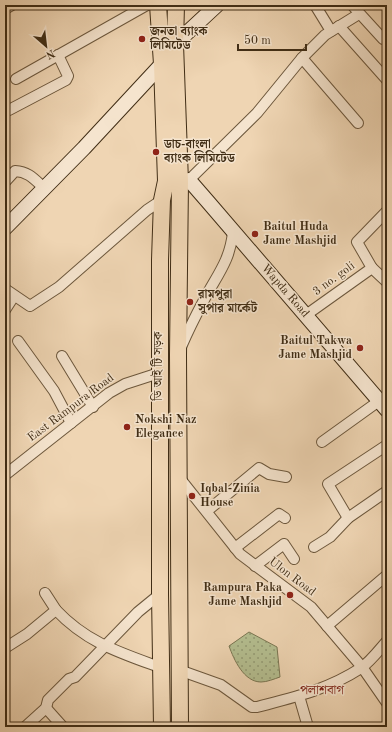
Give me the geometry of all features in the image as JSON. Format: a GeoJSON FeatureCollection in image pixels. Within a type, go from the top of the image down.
{"type":"FeatureCollection","features":[{"type":"Feature","properties":{"kind":"main road","name":"ডি আই টি সড়ক"},"geometry":{"type":"LineString","coordinates":[[158,5],[162,64],[178,181],[162,200],[159,373],[162,727]]}},
{"type":"Feature","properties":{"kind":"main road","name":"ডি আই টি সড়ক"},"geometry":{"type":"LineString","coordinates":[[176,5],[175,44],[178,181],[180,727]]}},
{"type":"Feature","properties":{"kind":"main road"},"geometry":{"type":"LineString","coordinates":[[162,689],[180,688]]}},
{"type":"Feature","properties":{"kind":"street"},"geometry":{"type":"LineString","coordinates":[[5,9],[12,5]]}},
{"type":"Feature","properties":{"kind":"street"},"geometry":{"type":"LineString","coordinates":[[16,79],[148,5]]}},
{"type":"Feature","properties":{"kind":"street"},"geometry":{"type":"LineString","coordinates":[[175,44],[217,5]]}},
{"type":"Feature","properties":{"kind":"street"},"geometry":{"type":"LineString","coordinates":[[315,5],[335,29],[387,80]]}},
{"type":"Feature","properties":{"kind":"street"},"geometry":{"type":"LineString","coordinates":[[352,5],[383,39],[387,35]]}},
{"type":"Feature","properties":{"kind":"street"},"geometry":{"type":"LineString","coordinates":[[178,181],[257,113],[302,58],[325,35],[359,14]]}},
{"type":"Feature","properties":{"kind":"street"},"geometry":{"type":"LineString","coordinates":[[5,107],[9,110],[66,80],[68,76],[58,55]]}},
{"type":"Feature","properties":{"kind":"street"},"geometry":{"type":"LineString","coordinates":[[302,58],[358,124]]}},
{"type":"Feature","properties":{"kind":"street"},"geometry":{"type":"LineString","coordinates":[[5,228],[84,148],[162,64]]}},
{"type":"Feature","properties":{"kind":"street"},"geometry":{"type":"LineString","coordinates":[[5,182],[15,172],[22,172],[30,174],[44,188]]}},
{"type":"Feature","properties":{"kind":"street","name":"Wapda Road"},"geometry":{"type":"LineString","coordinates":[[178,181],[233,232],[383,405]]}},
{"type":"Feature","properties":{"kind":"street"},"geometry":{"type":"LineString","coordinates":[[5,289],[30,306],[59,287],[147,210],[162,200]]}},
{"type":"Feature","properties":{"kind":"street"},"geometry":{"type":"LineString","coordinates":[[387,211],[357,242],[375,270],[387,283]]}},
{"type":"Feature","properties":{"kind":"street"},"geometry":{"type":"LineString","coordinates":[[178,355],[204,299],[224,267],[232,246],[233,232]]}},
{"type":"Feature","properties":{"kind":"street","name":"3 no. goli"},"geometry":{"type":"LineString","coordinates":[[306,315],[375,270]]}},
{"type":"Feature","properties":{"kind":"street"},"geometry":{"type":"LineString","coordinates":[[5,310],[14,296]]}},
{"type":"Feature","properties":{"kind":"street"},"geometry":{"type":"LineString","coordinates":[[18,341],[54,392],[71,423]]}},
{"type":"Feature","properties":{"kind":"street"},"geometry":{"type":"LineString","coordinates":[[62,356],[92,407]]}},
{"type":"Feature","properties":{"kind":"street","name":"East Rampura Road"},"geometry":{"type":"LineString","coordinates":[[5,475],[109,393],[125,384],[159,373]]}},
{"type":"Feature","properties":{"kind":"street"},"geometry":{"type":"LineString","coordinates":[[322,442],[383,405]]}},
{"type":"Feature","properties":{"kind":"street"},"geometry":{"type":"LineString","coordinates":[[348,518],[328,484],[387,445]]}},
{"type":"Feature","properties":{"kind":"street"},"geometry":{"type":"LineString","coordinates":[[207,511],[259,468],[270,474],[286,477]]}},
{"type":"Feature","properties":{"kind":"street","name":"Ulon Road"},"geometry":{"type":"LineString","coordinates":[[178,476],[240,554],[311,607],[362,667],[387,703]]}},
{"type":"Feature","properties":{"kind":"street"},"geometry":{"type":"LineString","coordinates":[[314,547],[330,537],[348,518],[387,491]]}},
{"type":"Feature","properties":{"kind":"street"},"geometry":{"type":"LineString","coordinates":[[235,548],[279,514],[285,518]]}},
{"type":"Feature","properties":{"kind":"street"},"geometry":{"type":"LineString","coordinates":[[255,566],[284,544],[294,559]]}},
{"type":"Feature","properties":{"kind":"street"},"geometry":{"type":"LineString","coordinates":[[327,626],[387,575]]}},
{"type":"Feature","properties":{"kind":"street"},"geometry":{"type":"LineString","coordinates":[[45,593],[56,610],[75,628],[103,646],[162,668]]}},
{"type":"Feature","properties":{"kind":"street"},"geometry":{"type":"LineString","coordinates":[[25,727],[46,708],[48,700],[69,678],[75,677],[103,646],[138,612],[160,594]]}},
{"type":"Feature","properties":{"kind":"street"},"geometry":{"type":"LineString","coordinates":[[5,648],[27,634],[56,610]]}},
{"type":"Feature","properties":{"kind":"street"},"geometry":{"type":"LineString","coordinates":[[179,670],[221,685],[252,706],[257,707],[319,690],[362,667],[387,641]]}},
{"type":"Feature","properties":{"kind":"street"},"geometry":{"type":"LineString","coordinates":[[299,696],[308,727]]}},
{"type":"Feature","properties":{"kind":"street"},"geometry":{"type":"LineString","coordinates":[[46,708],[63,727]]}},
{"type":"Feature","properties":{"kind":"green space"},"geometry":{"type":"Polygon","coordinates":[[[249,632],[277,647],[280,677],[266,682],[255,681],[240,669],[229,646],[249,632]]]}},
{"type":"Feature","properties":{"kind":"place","name":"জনতা ব্যাংক লিমিটেড"},"geometry":{"type":"Point","coordinates":[142,39]}},
{"type":"Feature","properties":{"kind":"place","name":"ডাচ-বাংলা ব্যাংক লিমিটেড"},"geometry":{"type":"Point","coordinates":[156,152]}},
{"type":"Feature","properties":{"kind":"place","name":"Baitul Huda Jame Mashjid"},"geometry":{"type":"Point","coordinates":[255,234]}},
{"type":"Feature","properties":{"kind":"place","name":"রামপুরা সুপার মার্কেট"},"geometry":{"type":"Point","coordinates":[190,302]}},
{"type":"Feature","properties":{"kind":"place","name":"Baitul Takwa Jame Mashjid"},"geometry":{"type":"Point","coordinates":[360,348]}},
{"type":"Feature","properties":{"kind":"place","name":"Nokshi Naz Elegance"},"geometry":{"type":"Point","coordinates":[127,427]}},
{"type":"Feature","properties":{"kind":"place","name":"Iqbal-Zinia House"},"geometry":{"type":"Point","coordinates":[192,496]}},
{"type":"Feature","properties":{"kind":"place","name":"Rampura Paka Jame Mashjid"},"geometry":{"type":"Point","coordinates":[290,595]}},
{"type":"Feature","properties":{"kind":"district","name":"পলাশবাগ"},"geometry":{"type":"Point","coordinates":[322,690]}}]}
